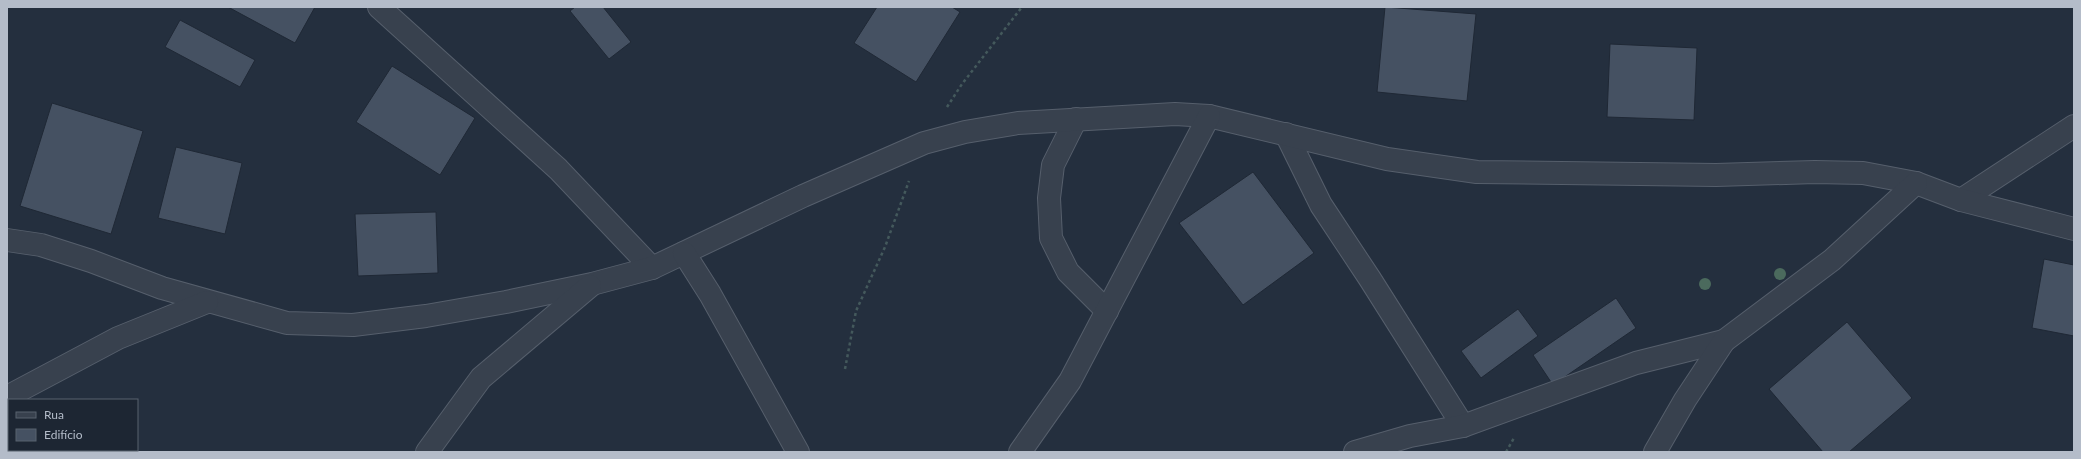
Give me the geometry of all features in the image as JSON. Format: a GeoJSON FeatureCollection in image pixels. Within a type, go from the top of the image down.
{"type":"FeatureCollection","features":[{"type":"Feature","properties":{"kind":"street"},"geometry":{"type":"LineString","coordinates":[[379,7],[558,169],[652,268]]}},
{"type":"Feature","properties":{"kind":"street"},"geometry":{"type":"LineString","coordinates":[[7,240],[41,245],[91,261],[162,288],[207,302],[287,323],[353,326],[426,316],[592,284],[652,268],[803,196],[924,143],[965,132],[1010,124],[1076,118],[1175,114],[1209,116],[1387,159],[1477,172],[1716,175],[1815,172],[1862,173],[1916,183],[1960,200],[2074,229]]}},
{"type":"Feature","properties":{"kind":"street"},"geometry":{"type":"LineString","coordinates":[[1020,452],[1070,381],[1209,116]]}},
{"type":"Feature","properties":{"kind":"street"},"geometry":{"type":"LineString","coordinates":[[1076,118],[1054,165],[1049,198],[1051,238],[1068,272],[1107,311]]}},
{"type":"Feature","properties":{"kind":"street"},"geometry":{"type":"LineString","coordinates":[[1960,200],[2074,126]]}},
{"type":"Feature","properties":{"kind":"street"},"geometry":{"type":"LineString","coordinates":[[1286,134],[1321,205],[1370,279],[1463,426]]}},
{"type":"Feature","properties":{"kind":"street"},"geometry":{"type":"LineString","coordinates":[[1655,452],[1685,400],[1724,341],[1832,260],[1916,183]]}},
{"type":"Feature","properties":{"kind":"street"},"geometry":{"type":"LineString","coordinates":[[684,253],[710,294],[798,452]]}},
{"type":"Feature","properties":{"kind":"street"},"geometry":{"type":"LineString","coordinates":[[427,452],[480,378],[592,284]]}},
{"type":"Feature","properties":{"kind":"street"},"geometry":{"type":"LineString","coordinates":[[7,397],[118,338],[207,302]]}},
{"type":"Feature","properties":{"kind":"street"},"geometry":{"type":"LineString","coordinates":[[1355,452],[1410,436],[1463,426],[1636,362],[1724,341]]}},
{"type":"Feature","properties":{"kind":"path"},"geometry":{"type":"LineString","coordinates":[[846,369],[856,311],[885,247],[924,143],[962,84],[1022,7]]}},
{"type":"Feature","properties":{"kind":"building"},"geometry":{"type":"Polygon","coordinates":[[[228,7],[315,7],[295,43],[228,7]]]}},
{"type":"Feature","properties":{"kind":"building"},"geometry":{"type":"Polygon","coordinates":[[[575,7],[603,7],[631,42],[609,59],[570,11],[575,7]]]}},
{"type":"Feature","properties":{"kind":"building"},"geometry":{"type":"Polygon","coordinates":[[[877,7],[952,7],[960,12],[916,82],[854,43],[877,7]]]}},
{"type":"Feature","properties":{"kind":"building"},"geometry":{"type":"Polygon","coordinates":[[[1385,7],[1476,14],[1467,101],[1377,92],[1385,7]]]}},
{"type":"Feature","properties":{"kind":"building"},"geometry":{"type":"Polygon","coordinates":[[[180,20],[255,60],[240,87],[165,47],[180,20]]]}},
{"type":"Feature","properties":{"kind":"building"},"geometry":{"type":"Polygon","coordinates":[[[1610,44],[1697,48],[1694,120],[1607,117],[1610,44]]]}},
{"type":"Feature","properties":{"kind":"building"},"geometry":{"type":"Polygon","coordinates":[[[392,66],[475,118],[440,175],[356,122],[392,66]]]}},
{"type":"Feature","properties":{"kind":"building"},"geometry":{"type":"Polygon","coordinates":[[[52,103],[143,131],[111,234],[20,206],[52,103]]]}},
{"type":"Feature","properties":{"kind":"building"},"geometry":{"type":"Polygon","coordinates":[[[176,147],[242,163],[225,234],[158,218],[176,147]]]}},
{"type":"Feature","properties":{"kind":"building"},"geometry":{"type":"Polygon","coordinates":[[[1253,172],[1314,253],[1243,305],[1179,223],[1253,172]]]}},
{"type":"Feature","properties":{"kind":"building"},"geometry":{"type":"Polygon","coordinates":[[[436,212],[438,273],[358,276],[355,214],[436,212]]]}},
{"type":"Feature","properties":{"kind":"building"},"geometry":{"type":"Polygon","coordinates":[[[2044,259],[2074,265],[2074,336],[2032,328],[2044,259]]]}},
{"type":"Feature","properties":{"kind":"building"},"geometry":{"type":"Polygon","coordinates":[[[1616,298],[1636,328],[1553,385],[1533,355],[1616,298]]]}},
{"type":"Feature","properties":{"kind":"building"},"geometry":{"type":"Polygon","coordinates":[[[1518,309],[1538,336],[1481,378],[1461,351],[1518,309]]]}},
{"type":"Feature","properties":{"kind":"building"},"geometry":{"type":"Polygon","coordinates":[[[1847,322],[1912,398],[1849,452],[1823,452],[1769,389],[1847,322]]]}}]}
